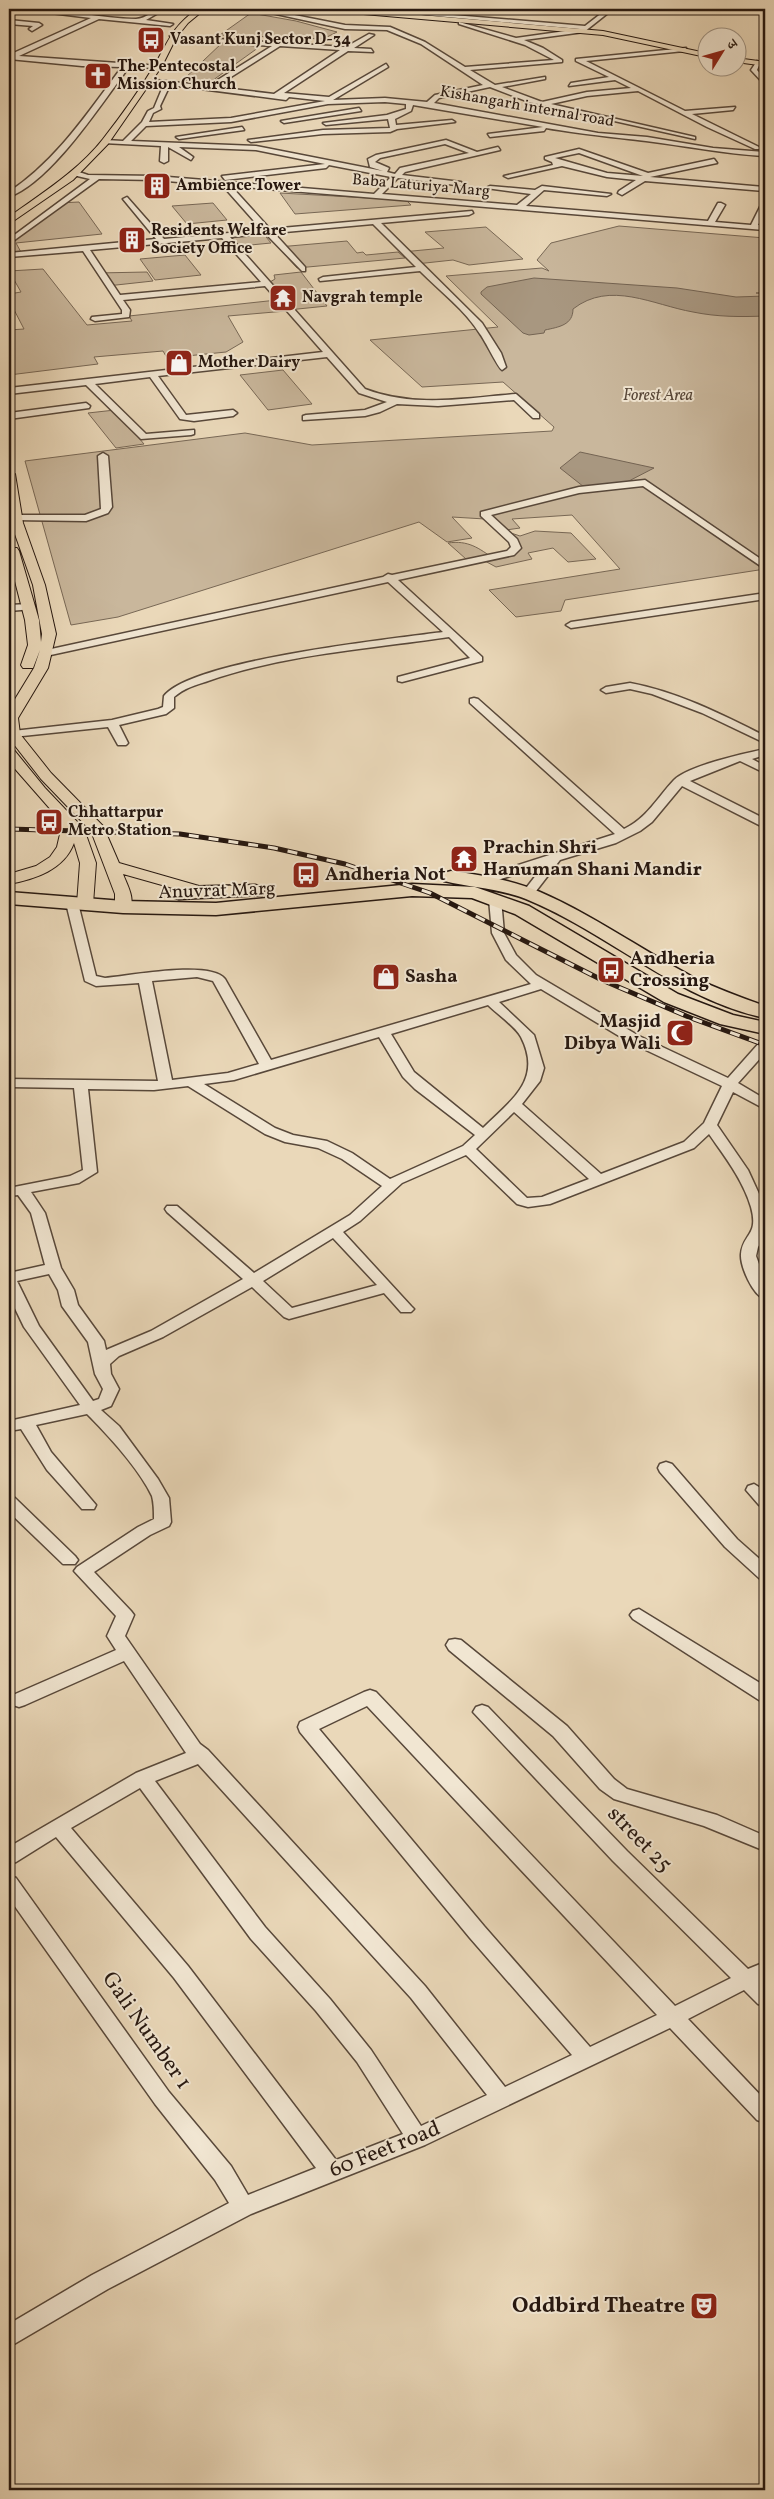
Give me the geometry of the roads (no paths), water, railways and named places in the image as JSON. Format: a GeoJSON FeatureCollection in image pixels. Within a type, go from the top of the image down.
{"type":"FeatureCollection","features":[{"type":"Feature","properties":{"kind":"highway","name":"Anuvrat Marg"},"geometry":{"type":"LineString","coordinates":[[123,900],[446,876],[488,880],[529,892],[695,986],[730,1002],[765,1012]]}},
{"type":"Feature","properties":{"kind":"highway"},"geometry":{"type":"LineString","coordinates":[[9,885],[82,900]]}},
{"type":"Feature","properties":{"kind":"highway","name":"Anuvrat Marg"},"geometry":{"type":"LineString","coordinates":[[123,900],[216,909],[429,890],[462,891],[495,898],[522,910],[671,998],[727,1020],[765,1028]]}},
{"type":"Feature","properties":{"kind":"highway"},"geometry":{"type":"LineString","coordinates":[[9,898],[123,900]]}},
{"type":"Feature","properties":{"kind":"main road"},"geometry":{"type":"LineString","coordinates":[[160,39],[174,19],[187,9]]}},
{"type":"Feature","properties":{"kind":"main road"},"geometry":{"type":"LineString","coordinates":[[9,217],[76,173],[105,142],[158,66],[172,37],[185,21],[201,9]]}},
{"type":"Feature","properties":{"kind":"main road"},"geometry":{"type":"LineString","coordinates":[[329,9],[585,30],[624,36],[696,52]]}},
{"type":"Feature","properties":{"kind":"main road"},"geometry":{"type":"LineString","coordinates":[[354,9],[640,36],[696,51]]}},
{"type":"Feature","properties":{"kind":"main road"},"geometry":{"type":"LineString","coordinates":[[136,75],[144,62]]}},
{"type":"Feature","properties":{"kind":"main road"},"geometry":{"type":"LineString","coordinates":[[746,63],[761,65]]}},
{"type":"Feature","properties":{"kind":"main road"},"geometry":{"type":"LineString","coordinates":[[9,217],[58,174]]}},
{"type":"Feature","properties":{"kind":"main road"},"geometry":{"type":"LineString","coordinates":[[9,474],[16,518],[39,585],[49,634],[46,654],[41,668],[11,718],[13,734],[46,776],[98,829],[123,900]]}},
{"type":"Feature","properties":{"kind":"main road"},"geometry":{"type":"LineString","coordinates":[[9,539],[20,571],[29,607],[35,645],[26,671],[9,695]]}},
{"type":"Feature","properties":{"kind":"main road"},"geometry":{"type":"LineString","coordinates":[[9,753],[66,820],[77,829],[88,863],[82,900]]}},
{"type":"Feature","properties":{"kind":"main road"},"geometry":{"type":"LineString","coordinates":[[9,880],[34,872],[58,858],[67,840],[66,820]]}},
{"type":"Feature","properties":{"kind":"main road"},"geometry":{"type":"LineString","coordinates":[[111,866],[208,894]]}},
{"type":"Feature","properties":{"kind":"street"},"geometry":{"type":"LineString","coordinates":[[22,9],[153,22],[174,19]]}},
{"type":"Feature","properties":{"kind":"street"},"geometry":{"type":"LineString","coordinates":[[69,14],[79,9]]}},
{"type":"Feature","properties":{"kind":"street"},"geometry":{"type":"LineString","coordinates":[[139,21],[162,9]]}},
{"type":"Feature","properties":{"kind":"street"},"geometry":{"type":"LineString","coordinates":[[256,9],[345,27],[388,28],[420,41],[492,86],[540,104],[696,138],[736,151],[765,153]]}},
{"type":"Feature","properties":{"kind":"street"},"geometry":{"type":"LineString","coordinates":[[363,9],[585,30]]}},
{"type":"Feature","properties":{"kind":"street"},"geometry":{"type":"LineString","coordinates":[[514,40],[585,30],[610,9]]}},
{"type":"Feature","properties":{"kind":"street"},"geometry":{"type":"LineString","coordinates":[[106,18],[117,12]]}},
{"type":"Feature","properties":{"kind":"street"},"geometry":{"type":"LineString","coordinates":[[10,57],[98,17]]}},
{"type":"Feature","properties":{"kind":"street"},"geometry":{"type":"LineString","coordinates":[[388,28],[396,23],[440,18]]}},
{"type":"Feature","properties":{"kind":"street"},"geometry":{"type":"LineString","coordinates":[[449,19],[546,52],[560,61]]}},
{"type":"Feature","properties":{"kind":"street"},"geometry":{"type":"LineString","coordinates":[[9,22],[39,25],[32,29]]}},
{"type":"Feature","properties":{"kind":"street"},"geometry":{"type":"LineString","coordinates":[[379,34],[396,31]]}},
{"type":"Feature","properties":{"kind":"street"},"geometry":{"type":"LineString","coordinates":[[371,35],[277,94],[329,99],[385,66]]}},
{"type":"Feature","properties":{"kind":"street"},"geometry":{"type":"LineString","coordinates":[[172,37],[371,51]]}},
{"type":"Feature","properties":{"kind":"street"},"geometry":{"type":"LineString","coordinates":[[209,88],[280,44]]}},
{"type":"Feature","properties":{"kind":"street"},"geometry":{"type":"LineString","coordinates":[[466,69],[684,49]]}},
{"type":"Feature","properties":{"kind":"street"},"geometry":{"type":"LineString","coordinates":[[10,57],[43,61],[127,65],[144,62],[158,66]]}},
{"type":"Feature","properties":{"kind":"street"},"geometry":{"type":"LineString","coordinates":[[578,60],[640,89],[765,153]]}},
{"type":"Feature","properties":{"kind":"street"},"geometry":{"type":"LineString","coordinates":[[9,195],[30,181],[52,161],[76,134],[127,65]]}},
{"type":"Feature","properties":{"kind":"street"},"geometry":{"type":"LineString","coordinates":[[761,65],[755,72],[765,82]]}},
{"type":"Feature","properties":{"kind":"street"},"geometry":{"type":"LineString","coordinates":[[429,104],[437,96],[543,78]]}},
{"type":"Feature","properties":{"kind":"street"},"geometry":{"type":"LineString","coordinates":[[571,85],[617,78]]}},
{"type":"Feature","properties":{"kind":"street"},"geometry":{"type":"LineString","coordinates":[[149,80],[328,102]]}},
{"type":"Feature","properties":{"kind":"street"},"geometry":{"type":"LineString","coordinates":[[130,142],[144,124],[150,112],[158,109],[157,106],[168,82]]}},
{"type":"Feature","properties":{"kind":"street"},"geometry":{"type":"LineString","coordinates":[[540,104],[587,94],[640,89]]}},
{"type":"Feature","properties":{"kind":"street","name":"Kishangarh internal road"},"geometry":{"type":"LineString","coordinates":[[328,102],[385,100],[429,104],[498,118],[603,135],[648,139],[721,151],[736,151]]}},
{"type":"Feature","properties":{"kind":"street"},"geometry":{"type":"LineString","coordinates":[[144,124],[231,120],[328,102]]}},
{"type":"Feature","properties":{"kind":"street"},"geometry":{"type":"LineString","coordinates":[[284,121],[410,102],[409,110],[395,116],[326,123]]}},
{"type":"Feature","properties":{"kind":"street"},"geometry":{"type":"LineString","coordinates":[[530,110],[549,106]]}},
{"type":"Feature","properties":{"kind":"street"},"geometry":{"type":"LineString","coordinates":[[489,108],[511,115]]}},
{"type":"Feature","properties":{"kind":"street"},"geometry":{"type":"LineString","coordinates":[[684,113],[733,108]]}},
{"type":"Feature","properties":{"kind":"street"},"geometry":{"type":"LineString","coordinates":[[498,118],[520,113]]}},
{"type":"Feature","properties":{"kind":"street"},"geometry":{"type":"LineString","coordinates":[[393,127],[391,118],[411,114]]}},
{"type":"Feature","properties":{"kind":"street"},"geometry":{"type":"LineString","coordinates":[[231,120],[242,129],[256,148]]}},
{"type":"Feature","properties":{"kind":"street"},"geometry":{"type":"LineString","coordinates":[[251,140],[323,132],[390,130],[393,127],[452,122]]}},
{"type":"Feature","properties":{"kind":"street"},"geometry":{"type":"LineString","coordinates":[[584,141],[630,124]]}},
{"type":"Feature","properties":{"kind":"street"},"geometry":{"type":"LineString","coordinates":[[490,134],[558,127]]}},
{"type":"Feature","properties":{"kind":"street"},"geometry":{"type":"LineString","coordinates":[[130,142],[242,129]]}},
{"type":"Feature","properties":{"kind":"street"},"geometry":{"type":"LineString","coordinates":[[105,142],[256,148],[334,164],[461,184]]}},
{"type":"Feature","properties":{"kind":"street"},"geometry":{"type":"LineString","coordinates":[[396,174],[376,167],[371,161],[378,156],[446,142],[477,154]]}},
{"type":"Feature","properties":{"kind":"street"},"geometry":{"type":"LineString","coordinates":[[164,161],[165,144]]}},
{"type":"Feature","properties":{"kind":"street"},"geometry":{"type":"LineString","coordinates":[[173,144],[177,150],[191,158]]}},
{"type":"Feature","properties":{"kind":"street"},"geometry":{"type":"LineString","coordinates":[[376,196],[396,174],[409,168],[498,149]]}},
{"type":"Feature","properties":{"kind":"street"},"geometry":{"type":"LineString","coordinates":[[643,178],[579,150],[546,158],[587,172],[643,178],[682,187],[765,190]]}},
{"type":"Feature","properties":{"kind":"street"},"geometry":{"type":"LineString","coordinates":[[545,160],[559,166],[604,177],[643,178],[688,165],[714,161]]}},
{"type":"Feature","properties":{"kind":"street"},"geometry":{"type":"LineString","coordinates":[[202,182],[334,164]]}},
{"type":"Feature","properties":{"kind":"street"},"geometry":{"type":"LineString","coordinates":[[508,176],[559,166]]}},
{"type":"Feature","properties":{"kind":"street","name":"Baba Laturiya Marg"},"geometry":{"type":"LineString","coordinates":[[76,173],[96,178],[139,176],[765,228]]}},
{"type":"Feature","properties":{"kind":"street"},"geometry":{"type":"LineString","coordinates":[[9,242],[96,178]]}},
{"type":"Feature","properties":{"kind":"street"},"geometry":{"type":"LineString","coordinates":[[622,193],[643,178]]}},
{"type":"Feature","properties":{"kind":"street"},"geometry":{"type":"LineString","coordinates":[[30,181],[39,182]]}},
{"type":"Feature","properties":{"kind":"street"},"geometry":{"type":"LineString","coordinates":[[226,184],[266,231],[302,269]]}},
{"type":"Feature","properties":{"kind":"street"},"geometry":{"type":"LineString","coordinates":[[490,188],[535,192]]}},
{"type":"Feature","properties":{"kind":"street"},"geometry":{"type":"LineString","coordinates":[[519,208],[535,192],[545,188],[607,194]]}},
{"type":"Feature","properties":{"kind":"street"},"geometry":{"type":"LineString","coordinates":[[127,199],[162,241]]}},
{"type":"Feature","properties":{"kind":"street"},"geometry":{"type":"LineString","coordinates":[[710,224],[721,205]]}},
{"type":"Feature","properties":{"kind":"street"},"geometry":{"type":"LineString","coordinates":[[753,227],[765,205]]}},
{"type":"Feature","properties":{"kind":"street"},"geometry":{"type":"LineString","coordinates":[[444,215],[450,207]]}},
{"type":"Feature","properties":{"kind":"street"},"geometry":{"type":"LineString","coordinates":[[9,255],[469,213]]}},
{"type":"Feature","properties":{"kind":"street"},"geometry":{"type":"LineString","coordinates":[[9,217],[31,222]]}},
{"type":"Feature","properties":{"kind":"street"},"geometry":{"type":"LineString","coordinates":[[374,221],[420,269],[479,325],[497,353],[502,367]]}},
{"type":"Feature","properties":{"kind":"street"},"geometry":{"type":"LineString","coordinates":[[224,235],[362,391],[395,401],[440,402],[516,397],[536,416]]}},
{"type":"Feature","properties":{"kind":"street"},"geometry":{"type":"LineString","coordinates":[[85,248],[126,308],[126,315],[95,320]]}},
{"type":"Feature","properties":{"kind":"street"},"geometry":{"type":"LineString","coordinates":[[323,279],[420,269]]}},
{"type":"Feature","properties":{"kind":"street"},"geometry":{"type":"LineString","coordinates":[[118,298],[266,284]]}},
{"type":"Feature","properties":{"kind":"street"},"geometry":{"type":"LineString","coordinates":[[9,391],[328,354]]}},
{"type":"Feature","properties":{"kind":"street"},"geometry":{"type":"LineString","coordinates":[[152,374],[183,417],[194,418],[233,413]]}},
{"type":"Feature","properties":{"kind":"street"},"geometry":{"type":"LineString","coordinates":[[88,382],[144,437],[191,432]]}},
{"type":"Feature","properties":{"kind":"street"},"geometry":{"type":"LineString","coordinates":[[306,418],[368,412],[381,409],[395,401]]}},
{"type":"Feature","properties":{"kind":"street"},"geometry":{"type":"LineString","coordinates":[[9,416],[86,406]]}},
{"type":"Feature","properties":{"kind":"street"},"geometry":{"type":"LineString","coordinates":[[16,518],[78,518],[96,516],[105,512],[107,507],[103,456]]}},
{"type":"Feature","properties":{"kind":"street"},"geometry":{"type":"LineString","coordinates":[[46,654],[514,551],[517,546],[514,542],[495,522],[483,515],[579,490],[641,483],[653,487],[765,566]]}},
{"type":"Feature","properties":{"kind":"street"},"geometry":{"type":"LineString","coordinates":[[388,578],[478,659],[402,679]]}},
{"type":"Feature","properties":{"kind":"street"},"geometry":{"type":"LineString","coordinates":[[571,625],[765,596]]}},
{"type":"Feature","properties":{"kind":"street"},"geometry":{"type":"LineString","coordinates":[[9,608],[29,607]]}},
{"type":"Feature","properties":{"kind":"street"},"geometry":{"type":"LineString","coordinates":[[13,734],[112,723],[166,710],[170,696],[178,688],[232,669],[309,654],[451,634]]}},
{"type":"Feature","properties":{"kind":"street"},"geometry":{"type":"LineString","coordinates":[[606,690],[630,686],[655,691],[706,711],[765,740]]}},
{"type":"Feature","properties":{"kind":"street"},"geometry":{"type":"LineString","coordinates":[[474,701],[624,834]]}},
{"type":"Feature","properties":{"kind":"street"},"geometry":{"type":"LineString","coordinates":[[112,723],[122,743]]}},
{"type":"Feature","properties":{"kind":"street"},"geometry":{"type":"LineString","coordinates":[[488,880],[599,845],[624,834],[648,819],[680,781],[740,757],[765,752]]}},
{"type":"Feature","properties":{"kind":"street"},"geometry":{"type":"LineString","coordinates":[[740,757],[765,770]]}},
{"type":"Feature","properties":{"kind":"street"},"geometry":{"type":"LineString","coordinates":[[680,781],[765,824]]}},
{"type":"Feature","properties":{"kind":"street"},"geometry":{"type":"LineString","coordinates":[[529,892],[556,858]]}},
{"type":"Feature","properties":{"kind":"street"},"geometry":{"type":"LineString","coordinates":[[495,898],[498,933],[504,945],[523,970],[541,985],[634,1039],[730,1084],[765,1105]]}},
{"type":"Feature","properties":{"kind":"street"},"geometry":{"type":"LineString","coordinates":[[82,900],[90,978],[96,982],[105,982],[197,973],[214,976],[218,979],[232,1007],[267,1066]]}},
{"type":"Feature","properties":{"kind":"street"},"geometry":{"type":"LineString","coordinates":[[145,979],[166,1085]]}},
{"type":"Feature","properties":{"kind":"street"},"geometry":{"type":"LineString","coordinates":[[9,1083],[81,1086],[166,1085],[229,1076],[541,985]]}},
{"type":"Feature","properties":{"kind":"street"},"geometry":{"type":"LineString","coordinates":[[102,1364],[120,1348],[157,1334],[253,1280],[355,1218],[390,1185],[421,1168],[468,1150],[515,1106],[533,1082],[537,1068],[527,1035],[490,1001]]}},
{"type":"Feature","properties":{"kind":"street"},"geometry":{"type":"LineString","coordinates":[[382,1032],[400,1061],[420,1086],[484,1135]]}},
{"type":"Feature","properties":{"kind":"street"},"geometry":{"type":"LineString","coordinates":[[468,1150],[512,1193],[528,1203],[544,1201],[677,1152],[699,1138],[710,1125],[730,1084],[765,1045]]}},
{"type":"Feature","properties":{"kind":"street"},"geometry":{"type":"LineString","coordinates":[[191,1082],[270,1131],[290,1139],[313,1141],[331,1148],[390,1185]]}},
{"type":"Feature","properties":{"kind":"street"},"geometry":{"type":"LineString","coordinates":[[15,1191],[74,1180],[90,1172],[81,1086]]}},
{"type":"Feature","properties":{"kind":"street"},"geometry":{"type":"LineString","coordinates":[[515,1106],[599,1180]]}},
{"type":"Feature","properties":{"kind":"street"},"geometry":{"type":"LineString","coordinates":[[710,1125],[753,1196],[762,1222],[759,1236],[751,1244],[748,1254],[765,1294]]}},
{"type":"Feature","properties":{"kind":"street"},"geometry":{"type":"LineString","coordinates":[[9,1426],[90,1408],[105,1402],[110,1394],[96,1341],[70,1306],[66,1290],[53,1268],[38,1213],[15,1191]]}},
{"type":"Feature","properties":{"kind":"street"},"geometry":{"type":"LineString","coordinates":[[172,1209],[289,1314],[387,1287]]}},
{"type":"Feature","properties":{"kind":"street"},"geometry":{"type":"LineString","coordinates":[[334,1231],[406,1309]]}},
{"type":"Feature","properties":{"kind":"street"},"geometry":{"type":"LineString","coordinates":[[53,1268],[9,1280],[32,1327],[90,1408],[113,1430],[161,1498],[163,1522],[144,1531],[83,1571],[125,1615],[116,1636],[193,1749],[201,1755],[418,1992],[502,2099]]}},
{"type":"Feature","properties":{"kind":"street"},"geometry":{"type":"LineString","coordinates":[[26,1422],[34,1440],[46,1457],[88,1505]]}},
{"type":"Feature","properties":{"kind":"street"},"geometry":{"type":"LineString","coordinates":[[666,1468],[731,1543],[765,1574]]}},
{"type":"Feature","properties":{"kind":"street"},"geometry":{"type":"LineString","coordinates":[[9,1502],[69,1560]]}},
{"type":"Feature","properties":{"kind":"street"},"geometry":{"type":"LineString","coordinates":[[639,1614],[765,1696]]}},
{"type":"Feature","properties":{"kind":"street"},"geometry":{"type":"LineString","coordinates":[[455,1645],[560,1731],[607,1784],[621,1794],[710,1820],[765,1844]]}},
{"type":"Feature","properties":{"kind":"street"},"geometry":{"type":"LineString","coordinates":[[19,1700],[128,1652]]}},
{"type":"Feature","properties":{"kind":"street"},"geometry":{"type":"LineString","coordinates":[[587,2058],[477,1932],[306,1727],[370,1697],[671,2018],[765,2114]]}},
{"type":"Feature","properties":{"kind":"street","name":"street 25"},"geometry":{"type":"LineString","coordinates":[[482,1712],[620,1856],[765,1998]]}},
{"type":"Feature","properties":{"kind":"street"},"geometry":{"type":"LineString","coordinates":[[9,1858],[58,1826],[143,1778],[201,1755]]}},
{"type":"Feature","properties":{"kind":"street"},"geometry":{"type":"LineString","coordinates":[[143,1778],[258,1933],[323,2005],[364,2056],[417,2138]]}},
{"type":"Feature","properties":{"kind":"street"},"geometry":{"type":"LineString","coordinates":[[58,1826],[181,1972],[332,2172]]}},
{"type":"Feature","properties":{"kind":"street","name":"Gali Number 1"},"geometry":{"type":"LineString","coordinates":[[9,1883],[162,2098],[223,2173],[243,2207]]}},
{"type":"Feature","properties":{"kind":"street","name":"60 Feet road"},"geometry":{"type":"LineString","coordinates":[[9,2336],[100,2282],[243,2207],[417,2138],[671,2018],[745,1978],[765,1970]]}},
{"type":"Feature","properties":{"kind":"railway"},"geometry":{"type":"LineString","coordinates":[[9,829],[180,834],[274,848],[345,864],[430,893],[602,980],[691,1018],[765,1045]]}},
{"type":"Feature","properties":{"kind":"place","name":"Vasant Kunj Sector D-34"},"geometry":{"type":"Point","coordinates":[151,40]}},
{"type":"Feature","properties":{"kind":"place","name":"The Pentecostal Mission Church"},"geometry":{"type":"Point","coordinates":[98,76]}},
{"type":"Feature","properties":{"kind":"place","name":"Ambience Tower"},"geometry":{"type":"Point","coordinates":[157,186]}},
{"type":"Feature","properties":{"kind":"place","name":"Residents Welfare Society Office"},"geometry":{"type":"Point","coordinates":[132,240]}},
{"type":"Feature","properties":{"kind":"place","name":"Navgrah temple"},"geometry":{"type":"Point","coordinates":[283,298]}},
{"type":"Feature","properties":{"kind":"place","name":"Mother Dairy"},"geometry":{"type":"Point","coordinates":[179,363]}},
{"type":"Feature","properties":{"kind":"place","name":"Chhattarpur Metro Station"},"geometry":{"type":"Point","coordinates":[49,822]}},
{"type":"Feature","properties":{"kind":"place","name":"Prachin Shri Hanuman Shani Mandir"},"geometry":{"type":"Point","coordinates":[464,859]}},
{"type":"Feature","properties":{"kind":"place","name":"Andheria Not"},"geometry":{"type":"Point","coordinates":[306,875]}},
{"type":"Feature","properties":{"kind":"place","name":"Andheria Crossing"},"geometry":{"type":"Point","coordinates":[611,970]}},
{"type":"Feature","properties":{"kind":"place","name":"Sasha"},"geometry":{"type":"Point","coordinates":[386,977]}},
{"type":"Feature","properties":{"kind":"place","name":"Masjid Dibya Wali"},"geometry":{"type":"Point","coordinates":[680,1033]}},
{"type":"Feature","properties":{"kind":"place","name":"Oddbird Theatre"},"geometry":{"type":"Point","coordinates":[704,2306]}},
{"type":"Feature","properties":{"kind":"park label","name":"Forest Area"},"geometry":{"type":"Point","coordinates":[658,396]}}]}
